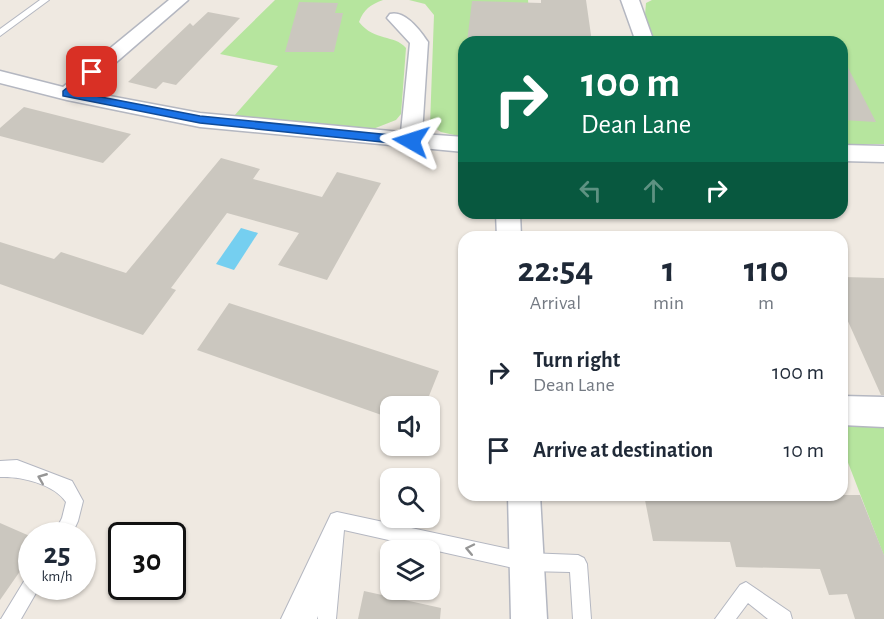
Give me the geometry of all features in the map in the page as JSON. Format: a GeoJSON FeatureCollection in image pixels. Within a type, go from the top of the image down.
{"type":"FeatureCollection","features":[{"type":"Feature","properties":{"kind":"street"},"geometry":{"type":"LineString","coordinates":[[67,94],[179,0]]}},
{"type":"Feature","properties":{"kind":"street"},"geometry":{"type":"LineString","coordinates":[[630,0],[643,36]]}},
{"type":"Feature","properties":{"kind":"street"},"geometry":{"type":"LineString","coordinates":[[396,18],[419,42],[411,141]]}},
{"type":"Feature","properties":{"kind":"street"},"geometry":{"type":"LineString","coordinates":[[0,77],[67,94],[200,120],[458,145]]}},
{"type":"Feature","properties":{"kind":"street"},"geometry":{"type":"LineString","coordinates":[[848,153],[884,154]]}},
{"type":"Feature","properties":{"kind":"street"},"geometry":{"type":"LineString","coordinates":[[848,411],[884,412]]}},
{"type":"Feature","properties":{"kind":"street"},"geometry":{"type":"LineString","coordinates":[[524,501],[529,619]]}},
{"type":"Feature","properties":{"kind":"lane"},"geometry":{"type":"LineString","coordinates":[[0,33],[45,0]]}},
{"type":"Feature","properties":{"kind":"lane"},"geometry":{"type":"LineString","coordinates":[[0,470],[17,468],[66,487],[75,501],[69,522]]}},
{"type":"Feature","properties":{"kind":"lane"},"geometry":{"type":"LineString","coordinates":[[337,520],[527,562],[578,564],[582,619]]}},
{"type":"Feature","properties":{"kind":"lane"},"geometry":{"type":"LineString","coordinates":[[290,619],[337,520]]}},
{"type":"Feature","properties":{"kind":"lane"},"geometry":{"type":"LineString","coordinates":[[308,619],[337,520]]}},
{"type":"Feature","properties":{"kind":"lane"},"geometry":{"type":"LineString","coordinates":[[327,619],[337,520]]}},
{"type":"Feature","properties":{"kind":"lane"},"geometry":{"type":"LineString","coordinates":[[724,619],[746,591],[783,619]]}},
{"type":"Feature","properties":{"kind":"lane"},"geometry":{"type":"LineString","coordinates":[[10,619],[22,600]]}},
{"type":"Feature","properties":{"kind":"green space"},"geometry":{"type":"Polygon","coordinates":[[[275,0],[383,0],[368,8],[359,22],[371,33],[396,41],[406,48],[401,114],[396,120],[373,129],[234,116],[278,66],[220,54],[275,0]]]}},
{"type":"Feature","properties":{"kind":"green space"},"geometry":{"type":"Polygon","coordinates":[[[409,0],[528,0],[531,36],[458,36],[458,136],[441,132],[430,125],[434,15],[425,4],[409,0]]]}},
{"type":"Feature","properties":{"kind":"green space"},"geometry":{"type":"Polygon","coordinates":[[[652,0],[884,0],[884,144],[848,144],[848,36],[653,36],[645,15],[646,3],[652,0]]]}},
{"type":"Feature","properties":{"kind":"green space"},"geometry":{"type":"Polygon","coordinates":[[[848,426],[884,426],[884,556],[848,463],[848,426]]]}},
{"type":"Feature","properties":{"kind":"water"},"geometry":{"type":"Polygon","coordinates":[[[241,228],[258,233],[234,270],[216,264],[241,228]]]}},
{"type":"Feature","properties":{"kind":"building"},"geometry":{"type":"Polygon","coordinates":[[[541,0],[586,0],[591,36],[468,36],[472,1],[541,3],[541,0]]]}},
{"type":"Feature","properties":{"kind":"building"},"geometry":{"type":"Polygon","coordinates":[[[299,2],[338,3],[335,13],[343,13],[334,52],[285,52],[299,2]]]}},
{"type":"Feature","properties":{"kind":"building"},"geometry":{"type":"Polygon","coordinates":[[[208,12],[240,18],[176,85],[163,82],[156,89],[128,82],[190,23],[193,26],[208,12]]]}},
{"type":"Feature","properties":{"kind":"building"},"geometry":{"type":"Polygon","coordinates":[[[848,68],[876,122],[848,120],[848,68]]]}},
{"type":"Feature","properties":{"kind":"building"},"geometry":{"type":"Polygon","coordinates":[[[24,107],[131,134],[103,163],[0,136],[0,128],[24,107]]]}},
{"type":"Feature","properties":{"kind":"building"},"geometry":{"type":"Polygon","coordinates":[[[221,158],[260,169],[253,179],[322,197],[337,172],[381,183],[327,280],[278,265],[299,233],[227,213],[171,288],[176,290],[143,335],[0,284],[0,242],[54,259],[61,252],[126,273],[221,158]]]}},
{"type":"Feature","properties":{"kind":"building"},"geometry":{"type":"Polygon","coordinates":[[[848,277],[884,278],[884,395],[881,395],[848,321],[848,277]]]}},
{"type":"Feature","properties":{"kind":"building"},"geometry":{"type":"Polygon","coordinates":[[[229,303],[439,371],[429,396],[380,396],[380,414],[197,350],[229,303]]]}},
{"type":"Feature","properties":{"kind":"building"},"geometry":{"type":"Polygon","coordinates":[[[848,495],[860,495],[884,555],[884,619],[855,619],[847,594],[829,595],[820,569],[736,567],[730,542],[653,541],[645,501],[848,501],[848,495]]]}},
{"type":"Feature","properties":{"kind":"building"},"geometry":{"type":"Polygon","coordinates":[[[0,523],[18,531],[18,574],[0,600],[0,523]]]}},
{"type":"Feature","properties":{"kind":"building"},"geometry":{"type":"Polygon","coordinates":[[[364,591],[380,595],[380,600],[405,600],[441,608],[440,619],[358,619],[364,591]]]}},
{"type":"Feature","properties":{"kind":"route"},"geometry":{"type":"LineString","coordinates":[[92,72],[67,94],[200,120],[411,141]]}}]}
